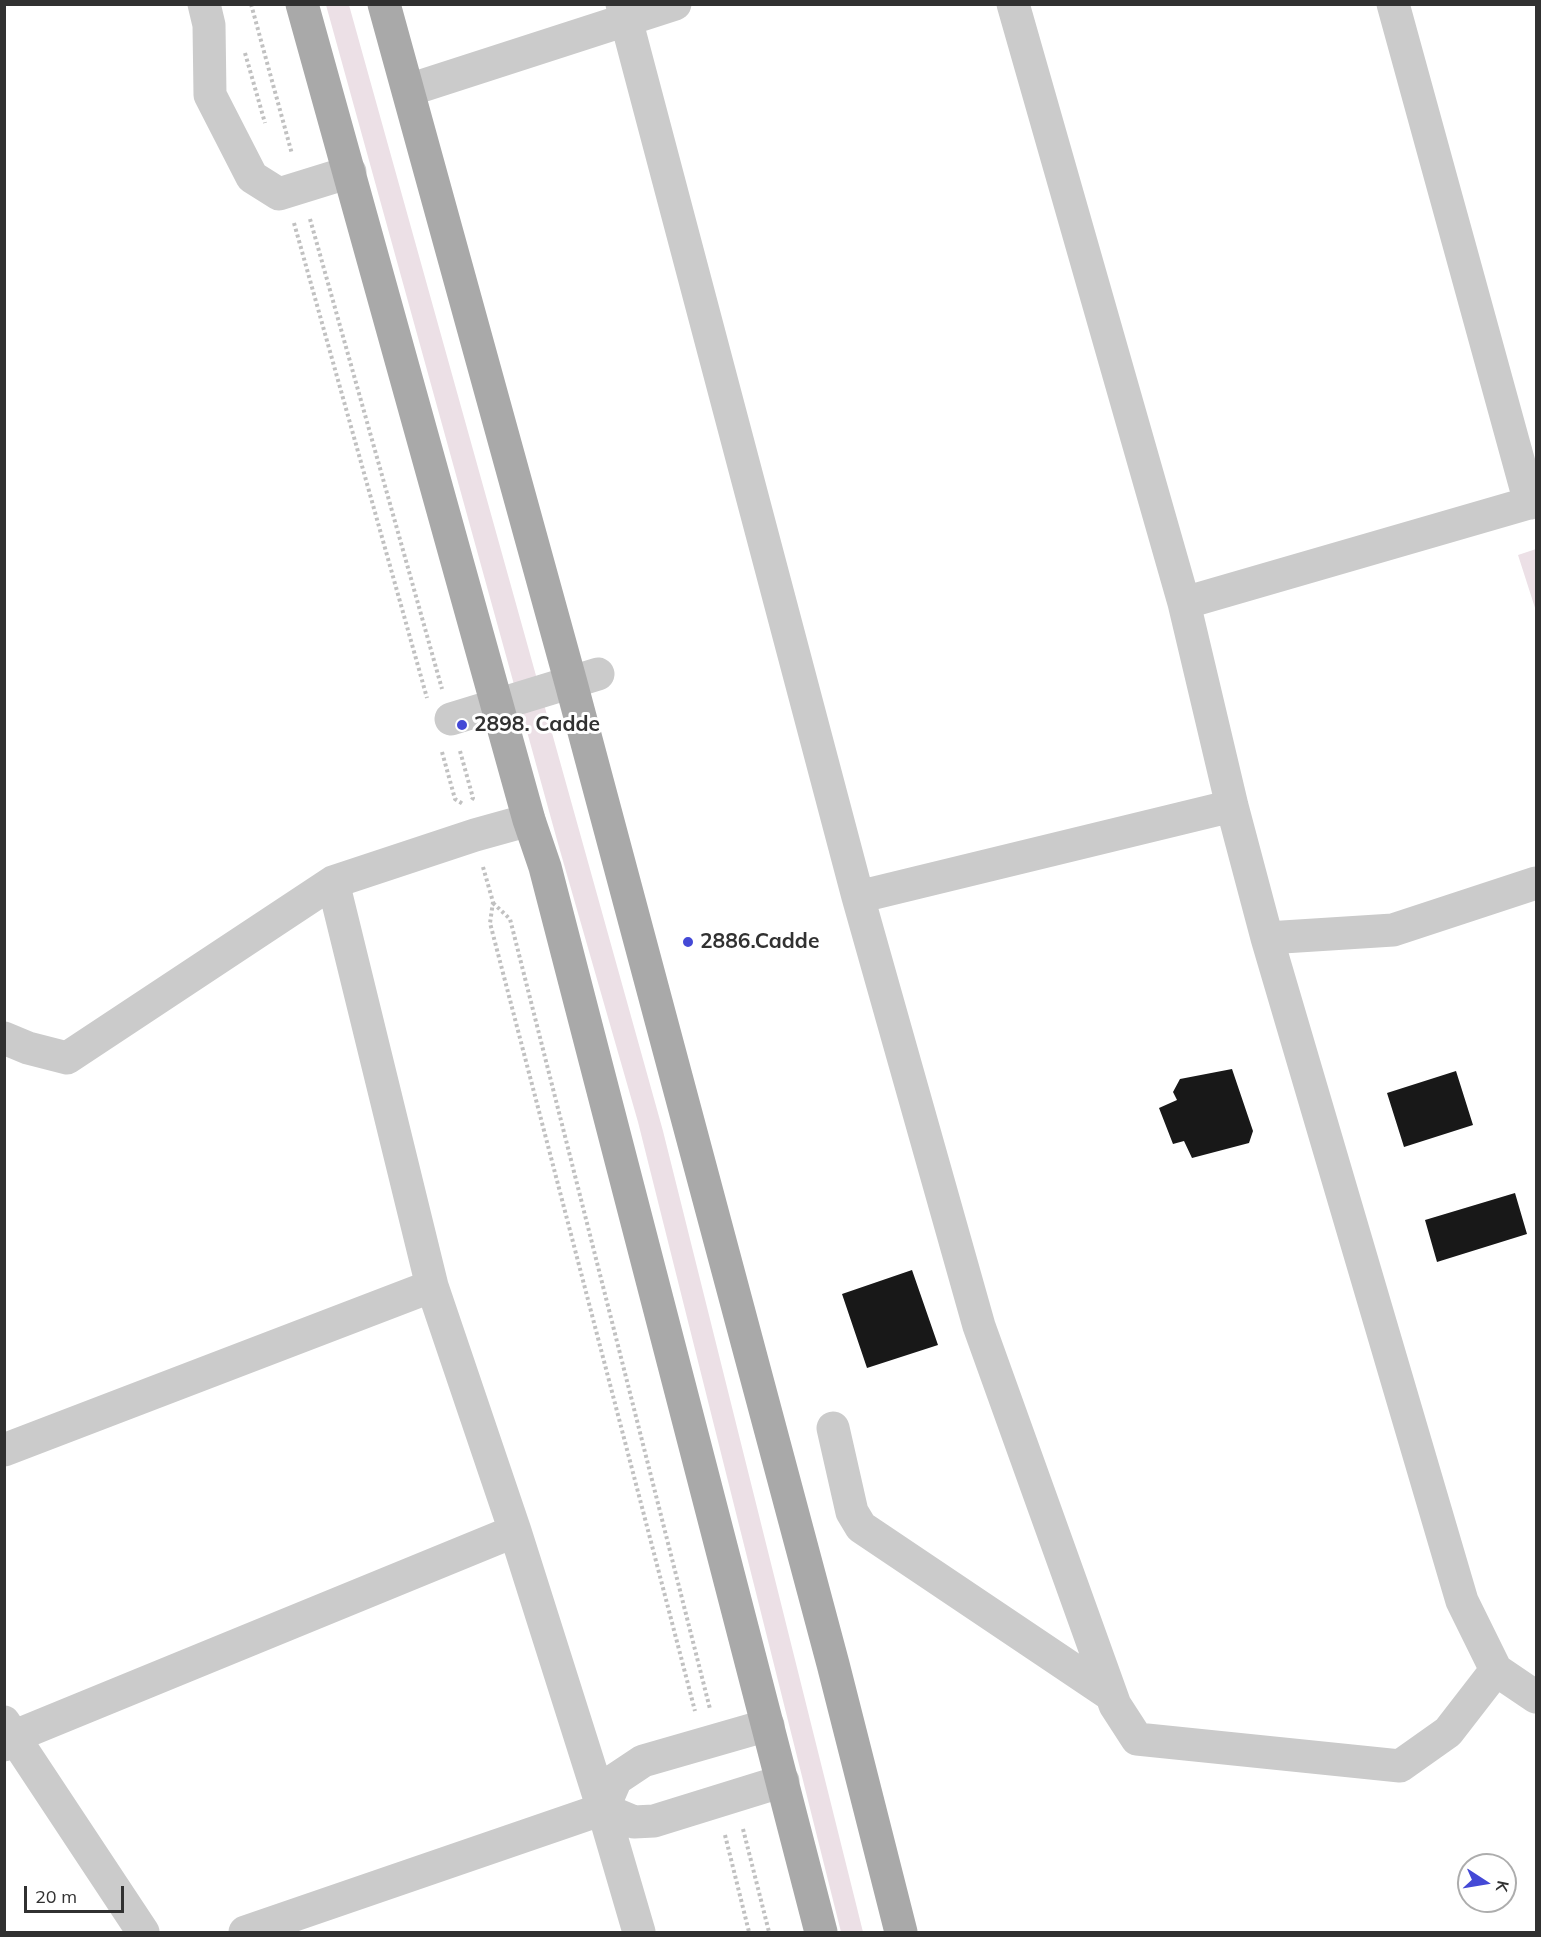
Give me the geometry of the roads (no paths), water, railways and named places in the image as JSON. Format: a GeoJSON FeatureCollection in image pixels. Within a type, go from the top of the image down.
{"type":"FeatureCollection","features":[{"type":"Feature","properties":{"kind":"main road"},"geometry":{"type":"LineString","coordinates":[[302,4],[545,867],[821,1932]]}},
{"type":"Feature","properties":{"kind":"main road"},"geometry":{"type":"LineString","coordinates":[[384,4],[585,678],[901,1932]]}},
{"type":"Feature","properties":{"kind":"street"},"geometry":{"type":"LineString","coordinates":[[204,4],[209,25],[210,96],[252,177],[279,194],[350,172]]}},
{"type":"Feature","properties":{"kind":"street"},"geometry":{"type":"LineString","coordinates":[[409,90],[624,12],[675,4]]}},
{"type":"Feature","properties":{"kind":"street"},"geometry":{"type":"LineString","coordinates":[[1014,4],[1184,603],[1266,938],[1461,1601],[1496,1670],[1536,1697]]}},
{"type":"Feature","properties":{"kind":"street"},"geometry":{"type":"LineString","coordinates":[[1184,603],[1533,502],[1393,4]]}},
{"type":"Feature","properties":{"kind":"street"},"geometry":{"type":"LineString","coordinates":[[624,12],[858,897],[979,1326],[1115,1706],[1137,1739],[1400,1766],[1448,1732],[1496,1670]]}},
{"type":"Feature","properties":{"kind":"street"},"geometry":{"type":"LineString","coordinates":[[440,723],[585,678]]}},
{"type":"Feature","properties":{"kind":"street"},"geometry":{"type":"LineString","coordinates":[[858,897],[1232,806]]}},
{"type":"Feature","properties":{"kind":"street"},"geometry":{"type":"LineString","coordinates":[[4,1038],[28,1048],[67,1058],[333,882],[475,835],[530,820]]}},
{"type":"Feature","properties":{"kind":"street"},"geometry":{"type":"LineString","coordinates":[[333,882],[432,1286],[515,1531],[603,1809],[639,1932]]}},
{"type":"Feature","properties":{"kind":"street"},"geometry":{"type":"LineString","coordinates":[[1266,938],[1393,930],[1536,883]]}},
{"type":"Feature","properties":{"kind":"street"},"geometry":{"type":"LineString","coordinates":[[4,1450],[432,1286]]}},
{"type":"Feature","properties":{"kind":"street"},"geometry":{"type":"LineString","coordinates":[[833,1428],[852,1512],[861,1527],[1111,1695]]}},
{"type":"Feature","properties":{"kind":"street"},"geometry":{"type":"LineString","coordinates":[[143,1932],[8,1735],[515,1531]]}},
{"type":"Feature","properties":{"kind":"street"},"geometry":{"type":"LineString","coordinates":[[603,1809],[616,1779],[643,1761],[768,1725]]}},
{"type":"Feature","properties":{"kind":"street"},"geometry":{"type":"LineString","coordinates":[[245,1932],[603,1809],[634,1822],[654,1821],[783,1781]]}},
{"type":"Feature","properties":{"kind":"place","name":"2898. Cadde"},"geometry":{"type":"Point","coordinates":[462,725]}},
{"type":"Feature","properties":{"kind":"place","name":"2886.Cadde"},"geometry":{"type":"Point","coordinates":[688,942]}}]}
